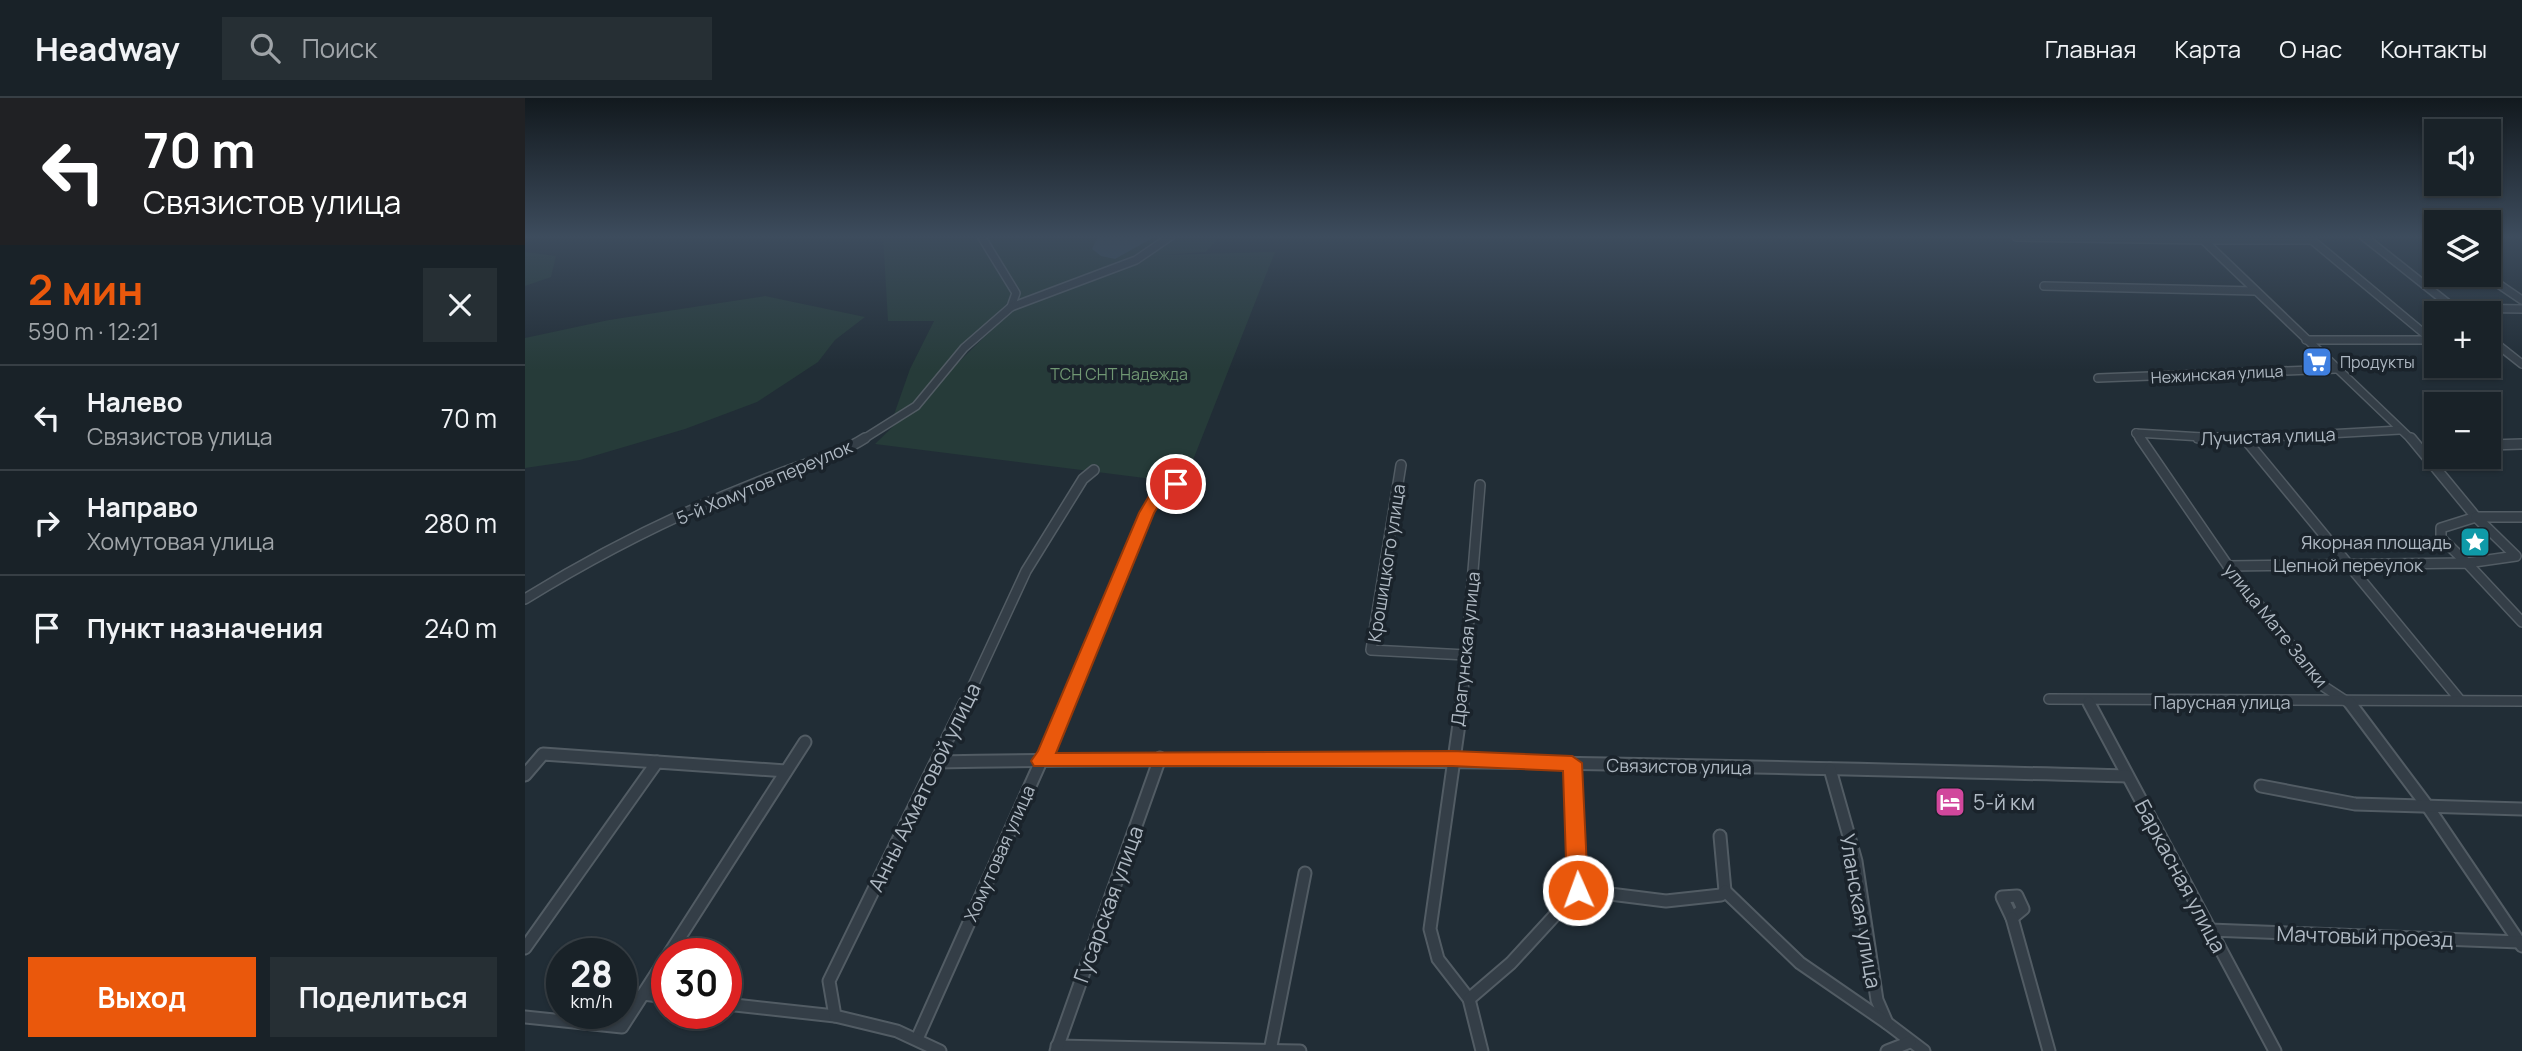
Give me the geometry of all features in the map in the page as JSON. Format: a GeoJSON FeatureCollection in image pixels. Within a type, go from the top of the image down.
{"type":"FeatureCollection","features":[{"type":"Feature","properties":{"kind":"street"},"geometry":{"type":"LineString","coordinates":[[1010,280],[1017,293],[1011,307]]}},
{"type":"Feature","properties":{"kind":"street"},"geometry":{"type":"LineString","coordinates":[[1011,307],[1082,280]]}},
{"type":"Feature","properties":{"kind":"street"},"geometry":{"type":"LineString","coordinates":[[2244,280],[2400,430],[2425,448],[2477,518],[2519,557]]}},
{"type":"Feature","properties":{"kind":"street"},"geometry":{"type":"LineString","coordinates":[[2306,340],[2433,340],[2361,280]]}},
{"type":"Feature","properties":{"kind":"street"},"geometry":{"type":"LineString","coordinates":[[2419,280],[2445,301]]}},
{"type":"Feature","properties":{"kind":"street"},"geometry":{"type":"LineString","coordinates":[[2045,286],[2255,291]]}},
{"type":"Feature","properties":{"kind":"street"},"geometry":{"type":"LineString","coordinates":[[2501,286],[2522,300]]}},
{"type":"Feature","properties":{"kind":"street","name":"5-й Хомутов переулок"},"geometry":{"type":"LineString","coordinates":[[525,599],[591,558],[776,475],[818,462],[857,443],[916,406],[964,348],[1011,307]]}},
{"type":"Feature","properties":{"kind":"street"},"geometry":{"type":"LineString","coordinates":[[2501,310],[2522,309]]}},
{"type":"Feature","properties":{"kind":"street"},"geometry":{"type":"LineString","coordinates":[[2501,347],[2522,364]]}},
{"type":"Feature","properties":{"kind":"street","name":"Нежинская улица"},"geometry":{"type":"LineString","coordinates":[[2098,378],[2193,377],[2336,369]]}},
{"type":"Feature","properties":{"kind":"street","name":"Лучистая улица"},"geometry":{"type":"LineString","coordinates":[[2136,433],[2178,439],[2245,439],[2400,430]]}},
{"type":"Feature","properties":{"kind":"street","name":"улица Мате Залки"},"geometry":{"type":"LineString","coordinates":[[2136,433],[2228,566],[2323,685],[2350,702],[2428,807],[2521,944]]}},
{"type":"Feature","properties":{"kind":"street"},"geometry":{"type":"LineString","coordinates":[[2245,439],[2460,700]]}},
{"type":"Feature","properties":{"kind":"street"},"geometry":{"type":"LineString","coordinates":[[2501,445],[2522,444]]}},
{"type":"Feature","properties":{"kind":"street","name":"Крошицкого улица"},"geometry":{"type":"LineString","coordinates":[[1401,465],[1371,650],[1466,655]]}},
{"type":"Feature","properties":{"kind":"street","name":"Анны Ахматовой улица"},"geometry":{"type":"LineString","coordinates":[[835,1016],[829,981],[937,762],[1026,571],[1083,479],[1094,470]]}},
{"type":"Feature","properties":{"kind":"street","name":"Хомутовая улица"},"geometry":{"type":"LineString","coordinates":[[917,1039],[1040,761],[1045,756],[1146,513],[1154,500],[1176,484]]}},
{"type":"Feature","properties":{"kind":"street","name":"Драгунская улица"},"geometry":{"type":"LineString","coordinates":[[1480,485],[1463,697],[1452,759],[1430,929],[1438,959],[1469,999],[1482,1051]]}},
{"type":"Feature","properties":{"kind":"street"},"geometry":{"type":"LineString","coordinates":[[2522,517],[2477,518],[2448,523],[2439,533],[2522,622]]}},
{"type":"Feature","properties":{"kind":"street"},"geometry":{"type":"LineString","coordinates":[[2467,564],[2519,557]]}},
{"type":"Feature","properties":{"kind":"street","name":"Цепной переулок"},"geometry":{"type":"LineString","coordinates":[[2228,566],[2467,564]]}},
{"type":"Feature","properties":{"kind":"street","name":"Парусная улица"},"geometry":{"type":"LineString","coordinates":[[2049,699],[2522,701]]}},
{"type":"Feature","properties":{"kind":"street","name":"Баркасная улица"},"geometry":{"type":"LineString","coordinates":[[2088,701],[2275,1051]]}},
{"type":"Feature","properties":{"kind":"street"},"geometry":{"type":"LineString","coordinates":[[679,938],[805,742]]}},
{"type":"Feature","properties":{"kind":"street"},"geometry":{"type":"LineString","coordinates":[[525,775],[543,754],[604,756],[786,771]]}},
{"type":"Feature","properties":{"kind":"street","name":"Связистов улица"},"geometry":{"type":"LineString","coordinates":[[937,762],[1160,758],[1452,759],[2127,776]]}},
{"type":"Feature","properties":{"kind":"street","name":"Гусарская улица"},"geometry":{"type":"LineString","coordinates":[[1056,1049],[1160,758]]}},
{"type":"Feature","properties":{"kind":"street"},"geometry":{"type":"LineString","coordinates":[[525,948],[657,762]]}},
{"type":"Feature","properties":{"kind":"street"},"geometry":{"type":"LineString","coordinates":[[1469,999],[1511,963],[1578,890],[1572,763]]}},
{"type":"Feature","properties":{"kind":"street","name":"Уланская улица"},"geometry":{"type":"LineString","coordinates":[[1830,769],[1856,861],[1877,1000],[1887,1023]]}},
{"type":"Feature","properties":{"kind":"street"},"geometry":{"type":"LineString","coordinates":[[2261,786],[2355,804],[2522,809]]}},
{"type":"Feature","properties":{"kind":"street"},"geometry":{"type":"LineString","coordinates":[[1720,836],[1724,891],[1778,946],[1860,1008],[1887,1023],[1924,1051]]}},
{"type":"Feature","properties":{"kind":"street"},"geometry":{"type":"LineString","coordinates":[[1270,1051],[1305,873]]}},
{"type":"Feature","properties":{"kind":"street"},"geometry":{"type":"LineString","coordinates":[[1578,890],[1668,901],[1721,895],[1724,891]]}},
{"type":"Feature","properties":{"kind":"street"},"geometry":{"type":"LineString","coordinates":[[2012,918],[2049,1051]]}},
{"type":"Feature","properties":{"kind":"street","name":"Мачтовый проезд"},"geometry":{"type":"LineString","coordinates":[[2210,930],[2521,944]]}},
{"type":"Feature","properties":{"kind":"street"},"geometry":{"type":"LineString","coordinates":[[525,1017],[622,1027],[651,982]]}},
{"type":"Feature","properties":{"kind":"street"},"geometry":{"type":"LineString","coordinates":[[643,994],[651,995]]}},
{"type":"Feature","properties":{"kind":"street"},"geometry":{"type":"LineString","coordinates":[[742,1006],[835,1016],[917,1039],[940,1051]]}},
{"type":"Feature","properties":{"kind":"street"},"geometry":{"type":"LineString","coordinates":[[1887,1051],[1910,1042]]}},
{"type":"Feature","properties":{"kind":"street"},"geometry":{"type":"LineString","coordinates":[[1056,1049],[1300,1051]]}},
{"type":"Feature","properties":{"kind":"green space"},"geometry":{"type":"Polygon","coordinates":[[[525,280],[541,280],[525,286],[525,280]]]}},
{"type":"Feature","properties":{"kind":"green space","name":"ТСН СНТ Надежда"},"geometry":{"type":"Polygon","coordinates":[[[886,280],[1081,280],[1017,304],[890,426],[910,369],[934,321],[888,321],[886,280]]]}},
{"type":"Feature","properties":{"kind":"green space","name":"ТСН СНТ Надежда"},"geometry":{"type":"Polygon","coordinates":[[[1084,280],[1264,280],[1184,483],[875,444],[1015,307],[1084,280]]]}},
{"type":"Feature","properties":{"kind":"green space"},"geometry":{"type":"Polygon","coordinates":[[[765,296],[865,317],[835,340],[818,362],[757,402],[685,429],[580,460],[525,468],[525,338],[609,320],[765,296]]]}},
{"type":"Feature","properties":{"kind":"place","name":"Продукты"},"geometry":{"type":"Point","coordinates":[2317,362]}},
{"type":"Feature","properties":{"kind":"place","name":"Якорная площадь"},"geometry":{"type":"Point","coordinates":[2475,542]}},
{"type":"Feature","properties":{"kind":"place","name":"5-й км"},"geometry":{"type":"Point","coordinates":[1950,802]}},
{"type":"Feature","properties":{"kind":"route"},"geometry":{"type":"LineString","coordinates":[[1176,484],[1154,500],[1146,513],[1045,756],[1040,761],[1160,758],[1452,759],[1572,763],[1578,890]]}}]}
